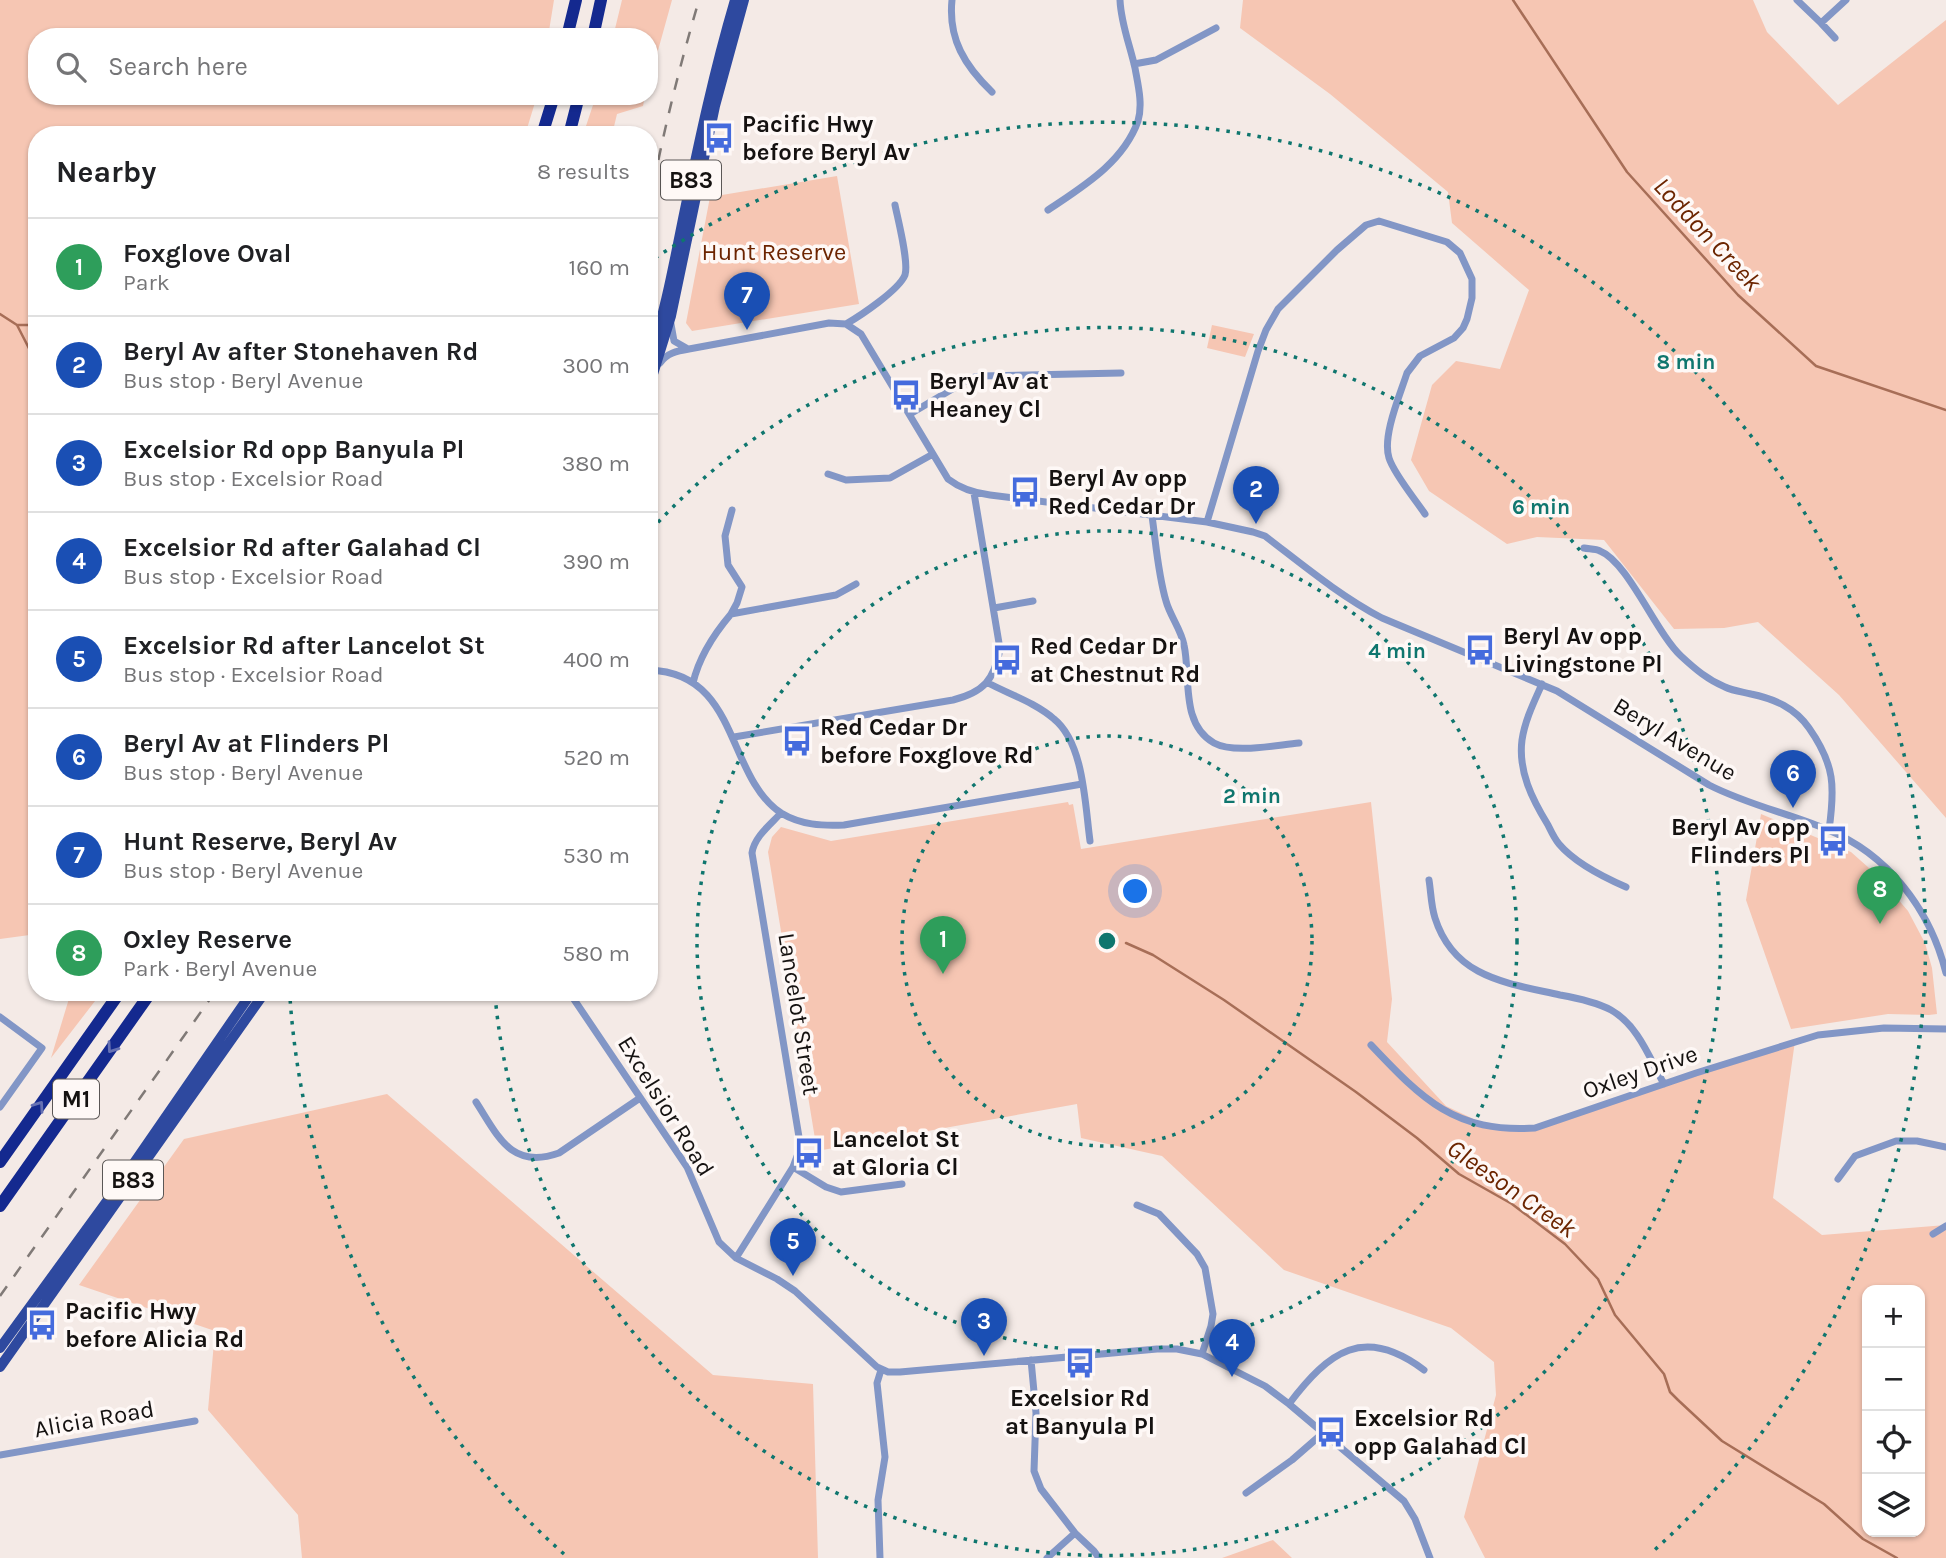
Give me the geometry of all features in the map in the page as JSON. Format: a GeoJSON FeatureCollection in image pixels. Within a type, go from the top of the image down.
{"type":"FeatureCollection","features":[{"type":"Feature","properties":{"kind":"highway"},"geometry":{"type":"LineString","coordinates":[[569,28],[576,0]]}},
{"type":"Feature","properties":{"kind":"highway"},"geometry":{"type":"LineString","coordinates":[[595,28],[601,0]]}},
{"type":"Feature","properties":{"kind":"highway"},"geometry":{"type":"LineString","coordinates":[[545,126],[551,105]]}},
{"type":"Feature","properties":{"kind":"highway"},"geometry":{"type":"LineString","coordinates":[[571,126],[577,105]]}},
{"type":"Feature","properties":{"kind":"highway","name":"M1"},"geometry":{"type":"LineString","coordinates":[[0,1162],[114,1001]]}},
{"type":"Feature","properties":{"kind":"highway","name":"M1"},"geometry":{"type":"LineString","coordinates":[[0,1206],[145,1001]]}},
{"type":"Feature","properties":{"kind":"main road","name":"B83"},"geometry":{"type":"LineString","coordinates":[[658,336],[706,107],[735,0]]}},
{"type":"Feature","properties":{"kind":"main road","name":"B83"},"geometry":{"type":"LineString","coordinates":[[658,350],[671,316],[715,106],[744,0]]}},
{"type":"Feature","properties":{"kind":"main road","name":"B83"},"geometry":{"type":"LineString","coordinates":[[0,1348],[126,1175],[246,1001]]}},
{"type":"Feature","properties":{"kind":"main road","name":"B83"},"geometry":{"type":"LineString","coordinates":[[0,1367],[259,1001]]}},
{"type":"Feature","properties":{"kind":"street"},"geometry":{"type":"LineString","coordinates":[[952,0],[952,16],[961,55],[975,76],[992,92]]}},
{"type":"Feature","properties":{"kind":"street"},"geometry":{"type":"LineString","coordinates":[[1048,210],[1106,168],[1127,142],[1139,119],[1140,95],[1123,27],[1120,0]]}},
{"type":"Feature","properties":{"kind":"street"},"geometry":{"type":"LineString","coordinates":[[1797,0],[1836,38]]}},
{"type":"Feature","properties":{"kind":"street"},"geometry":{"type":"LineString","coordinates":[[1821,23],[1846,0]]}},
{"type":"Feature","properties":{"kind":"street"},"geometry":{"type":"LineString","coordinates":[[1134,64],[1156,60],[1179,50],[1216,28]]}},
{"type":"Feature","properties":{"kind":"street"},"geometry":{"type":"LineString","coordinates":[[658,361],[689,349],[829,323],[846,324],[900,284],[906,273],[895,205]]}},
{"type":"Feature","properties":{"kind":"street"},"geometry":{"type":"LineString","coordinates":[[1208,522],[1258,351],[1271,319],[1337,250],[1366,225],[1379,221],[1437,237],[1455,247],[1469,270],[1473,288],[1471,308],[1463,328],[1454,338],[1420,356],[1407,373],[1390,430],[1387,449],[1391,465],[1425,514]]}},
{"type":"Feature","properties":{"kind":"street"},"geometry":{"type":"LineString","coordinates":[[671,316],[674,341],[689,349]]}},
{"type":"Feature","properties":{"kind":"street","name":"Beryl Avenue"},"geometry":{"type":"LineString","coordinates":[[846,324],[861,334],[948,478],[963,489],[974,493],[1208,522],[1265,536],[1361,608],[1542,684],[1580,704],[1709,785],[1731,796],[1829,830],[1868,852],[1910,893],[1934,937],[1946,973]]}},
{"type":"Feature","properties":{"kind":"street"},"geometry":{"type":"LineString","coordinates":[[910,414],[971,378],[981,376],[1121,373]]}},
{"type":"Feature","properties":{"kind":"street"},"geometry":{"type":"LineString","coordinates":[[828,474],[846,480],[890,478],[933,454]]}},
{"type":"Feature","properties":{"kind":"street"},"geometry":{"type":"LineString","coordinates":[[734,737],[953,700],[968,696],[988,683],[996,667],[1000,649],[974,493]]}},
{"type":"Feature","properties":{"kind":"street"},"geometry":{"type":"LineString","coordinates":[[693,683],[697,665],[731,614],[743,587],[728,565],[725,536],[732,510]]}},
{"type":"Feature","properties":{"kind":"street"},"geometry":{"type":"LineString","coordinates":[[1152,516],[1164,593],[1184,643],[1192,715],[1198,728],[1216,744],[1226,747],[1298,743]]}},
{"type":"Feature","properties":{"kind":"street"},"geometry":{"type":"LineString","coordinates":[[1584,548],[1600,550],[1615,561],[1674,649],[1699,673],[1727,688],[1783,703],[1808,727],[1829,765],[1832,776],[1833,804],[1829,830]]}},
{"type":"Feature","properties":{"kind":"street"},"geometry":{"type":"LineString","coordinates":[[731,614],[836,595],[856,584]]}},
{"type":"Feature","properties":{"kind":"street"},"geometry":{"type":"LineString","coordinates":[[994,608],[1033,601]]}},
{"type":"Feature","properties":{"kind":"street"},"geometry":{"type":"LineString","coordinates":[[658,671],[693,683],[709,697],[723,716],[754,782],[781,813],[804,823],[844,825],[1082,785]]}},
{"type":"Feature","properties":{"kind":"street"},"geometry":{"type":"LineString","coordinates":[[988,683],[1046,712],[1064,728],[1075,751],[1090,841]]}},
{"type":"Feature","properties":{"kind":"street"},"geometry":{"type":"LineString","coordinates":[[1542,684],[1527,719],[1522,740],[1521,760],[1531,793],[1558,843],[1605,878],[1626,887]]}},
{"type":"Feature","properties":{"kind":"street","name":"Lancelot Street"},"geometry":{"type":"LineString","coordinates":[[736,1258],[793,1167],[799,1151],[799,1137],[752,853],[758,838],[781,813]]}},
{"type":"Feature","properties":{"kind":"street"},"geometry":{"type":"LineString","coordinates":[[1429,880],[1434,916],[1446,943],[1466,965],[1497,981],[1580,999],[1612,1011],[1627,1023],[1640,1039],[1664,1084]]}},
{"type":"Feature","properties":{"kind":"street","name":"Excelsior Road"},"geometry":{"type":"LineString","coordinates":[[575,1001],[692,1176],[719,1241],[736,1258],[795,1291],[881,1370]]}},
{"type":"Feature","properties":{"kind":"street"},"geometry":{"type":"LineString","coordinates":[[0,1017],[42,1048],[0,1107]]}},
{"type":"Feature","properties":{"kind":"street","name":"Oxley Drive"},"geometry":{"type":"LineString","coordinates":[[1371,1045],[1442,1110],[1477,1125],[1510,1129],[1535,1128],[1789,1042],[1818,1035],[1884,1028],[1946,1029]]}},
{"type":"Feature","properties":{"kind":"street"},"geometry":{"type":"LineString","coordinates":[[476,1102],[509,1149],[524,1157],[534,1158],[547,1157],[571,1146],[640,1098]]}},
{"type":"Feature","properties":{"kind":"street"},"geometry":{"type":"LineString","coordinates":[[1838,1179],[1854,1156],[1874,1148],[1896,1142],[1917,1141],[1946,1147]]}},
{"type":"Feature","properties":{"kind":"street"},"geometry":{"type":"LineString","coordinates":[[793,1167],[826,1187],[841,1192],[902,1184]]}},
{"type":"Feature","properties":{"kind":"street"},"geometry":{"type":"LineString","coordinates":[[1137,1205],[1159,1214],[1197,1254],[1205,1268],[1213,1314],[1202,1354]]}},
{"type":"Feature","properties":{"kind":"street"},"geometry":{"type":"LineString","coordinates":[[1933,1234],[1946,1226]]}},
{"type":"Feature","properties":{"kind":"street"},"geometry":{"type":"LineString","coordinates":[[1289,1404],[1317,1370],[1339,1354],[1351,1350],[1369,1346],[1386,1350],[1409,1359],[1424,1370]]}},
{"type":"Feature","properties":{"kind":"street"},"geometry":{"type":"LineString","coordinates":[[880,1558],[878,1500],[884,1457],[877,1383],[881,1370],[900,1371],[1157,1349],[1177,1349],[1202,1354],[1265,1386],[1289,1404],[1404,1501],[1415,1519],[1430,1558]]}},
{"type":"Feature","properties":{"kind":"street"},"geometry":{"type":"LineString","coordinates":[[1031,1360],[1036,1413],[1034,1471],[1041,1489],[1098,1558]]}},
{"type":"Feature","properties":{"kind":"street","name":"Alicia Road"},"geometry":{"type":"LineString","coordinates":[[0,1455],[195,1421]]}},
{"type":"Feature","properties":{"kind":"street"},"geometry":{"type":"LineString","coordinates":[[1246,1493],[1292,1460],[1322,1433]]}},
{"type":"Feature","properties":{"kind":"street"},"geometry":{"type":"LineString","coordinates":[[1047,1558],[1075,1533]]}},
{"type":"Feature","properties":{"kind":"green space"},"geometry":{"type":"Polygon","coordinates":[[[0,0],[554,0],[549,28],[28,28],[28,105],[534,105],[528,126],[28,126],[28,935],[0,939],[0,0]]]}},
{"type":"Feature","properties":{"kind":"green space"},"geometry":{"type":"Polygon","coordinates":[[[622,0],[672,0],[658,51],[658,28],[615,28],[622,0]]]}},
{"type":"Feature","properties":{"kind":"green space"},"geometry":{"type":"Polygon","coordinates":[[[1243,0],[1753,0],[1767,32],[1838,105],[1946,20],[1946,818],[1839,695],[1758,622],[1724,628],[1674,629],[1604,540],[1537,537],[1507,544],[1429,491],[1411,460],[1432,385],[1456,361],[1500,369],[1529,290],[1452,223],[1448,192],[1330,94],[1240,28],[1243,0]]]}},
{"type":"Feature","properties":{"kind":"green space"},"geometry":{"type":"Polygon","coordinates":[[[593,105],[643,105],[617,114],[614,126],[586,126],[593,105]]]}},
{"type":"Feature","properties":{"kind":"green space","name":"Hunt Reserve"},"geometry":{"type":"Polygon","coordinates":[[[837,176],[859,304],[692,331],[686,323],[710,197],[837,176]]]}},
{"type":"Feature","properties":{"kind":"green space"},"geometry":{"type":"Polygon","coordinates":[[[1212,325],[1254,334],[1245,357],[1207,348],[1212,325]]]}},
{"type":"Feature","properties":{"kind":"green space"},"geometry":{"type":"Polygon","coordinates":[[[1068,802],[1069,805],[1073,804],[1081,849],[1371,802],[1392,999],[1387,1042],[1446,1106],[1482,1123],[1531,1129],[1795,1041],[1773,1198],[1822,1235],[1946,1225],[1946,1558],[1485,1558],[1464,1517],[1496,1395],[1494,1362],[1451,1328],[1284,1270],[1162,1156],[1081,1138],[1077,1104],[817,1151],[768,852],[772,837],[781,827],[831,841],[1068,802]]]}},
{"type":"Feature","properties":{"kind":"green space"},"geometry":{"type":"Polygon","coordinates":[[[1761,814],[1851,852],[1878,876],[1908,911],[1925,943],[1932,968],[1937,1014],[1888,1014],[1791,1029],[1746,900],[1761,814]]]}},
{"type":"Feature","properties":{"kind":"green space"},"geometry":{"type":"Polygon","coordinates":[[[68,1001],[95,1001],[51,1058],[68,1001]]]}},
{"type":"Feature","properties":{"kind":"green space"},"geometry":{"type":"Polygon","coordinates":[[[387,1094],[713,1375],[813,1384],[818,1558],[302,1558],[298,1515],[208,1410],[215,1331],[79,1285],[184,1139],[387,1094]]]}},
{"type":"Feature","properties":{"kind":"green space"},"geometry":{"type":"Polygon","coordinates":[[[1273,1540],[1292,1558],[1222,1558],[1273,1540]]]}},
{"type":"Feature","properties":{"kind":"waterway","name":"Loddon Creek"},"geometry":{"type":"LineString","coordinates":[[1513,0],[1627,172],[1738,295],[1816,366],[1946,410]]}},
{"type":"Feature","properties":{"kind":"waterway"},"geometry":{"type":"LineString","coordinates":[[0,314],[17,325],[28,325]]}},
{"type":"Feature","properties":{"kind":"waterway"},"geometry":{"type":"LineString","coordinates":[[17,325],[28,346]]}},
{"type":"Feature","properties":{"kind":"waterway","name":"Gleeson Creek"},"geometry":{"type":"LineString","coordinates":[[1126,943],[1153,955],[1224,1000],[1356,1092],[1459,1174],[1512,1204],[1565,1244],[1598,1279],[1615,1315],[1664,1374],[1670,1392],[1678,1400],[1722,1441],[1824,1504],[1863,1539],[1897,1558]]}},
{"type":"Feature","properties":{"kind":"railway"},"geometry":{"type":"LineString","coordinates":[[658,160],[699,0]]}},
{"type":"Feature","properties":{"kind":"railway"},"geometry":{"type":"LineString","coordinates":[[0,1296],[209,1001]]}},
{"type":"Feature","properties":{"kind":"place","name":"Pacific Hwy before Beryl Av"},"geometry":{"type":"Point","coordinates":[719,138]}},
{"type":"Feature","properties":{"kind":"place","name":"Hunt Reserve, Beryl Av"},"geometry":{"type":"Point","coordinates":[747,330]}},
{"type":"Feature","properties":{"kind":"place","name":"Beryl Av at Heaney Cl"},"geometry":{"type":"Point","coordinates":[906,395]}},
{"type":"Feature","properties":{"kind":"place","name":"Beryl Av opp Red Cedar Dr"},"geometry":{"type":"Point","coordinates":[1025,492]}},
{"type":"Feature","properties":{"kind":"place","name":"Beryl Av after Stonehaven Rd"},"geometry":{"type":"Point","coordinates":[1256,524]}},
{"type":"Feature","properties":{"kind":"place","name":"Beryl Av opp Livingstone Pl"},"geometry":{"type":"Point","coordinates":[1480,650]}},
{"type":"Feature","properties":{"kind":"place","name":"Red Cedar Dr at Chestnut Rd"},"geometry":{"type":"Point","coordinates":[1007,660]}},
{"type":"Feature","properties":{"kind":"place","name":"Red Cedar Dr before Foxglove Rd"},"geometry":{"type":"Point","coordinates":[797,741]}},
{"type":"Feature","properties":{"kind":"place","name":"Beryl Av at Flinders Pl"},"geometry":{"type":"Point","coordinates":[1793,808]}},
{"type":"Feature","properties":{"kind":"place","name":"Beryl Av opp Flinders Pl"},"geometry":{"type":"Point","coordinates":[1833,841]}},
{"type":"Feature","properties":{"kind":"place","name":"Oxley Reserve"},"geometry":{"type":"Point","coordinates":[1880,924]}},
{"type":"Feature","properties":{"kind":"place","name":"Foxglove Oval"},"geometry":{"type":"Point","coordinates":[943,974]}},
{"type":"Feature","properties":{"kind":"place","name":"Lancelot St at Gloria Cl"},"geometry":{"type":"Point","coordinates":[809,1153]}},
{"type":"Feature","properties":{"kind":"place","name":"Excelsior Rd after Lancelot St"},"geometry":{"type":"Point","coordinates":[793,1276]}},
{"type":"Feature","properties":{"kind":"place","name":"Pacific Hwy before Alicia Rd"},"geometry":{"type":"Point","coordinates":[42,1325]}},
{"type":"Feature","properties":{"kind":"place","name":"Excelsior Rd opp Banyula Pl"},"geometry":{"type":"Point","coordinates":[984,1356]}},
{"type":"Feature","properties":{"kind":"place","name":"Excelsior Rd at Banyula Pl"},"geometry":{"type":"Point","coordinates":[1080,1363]}},
{"type":"Feature","properties":{"kind":"place","name":"Excelsior Rd after Galahad Cl"},"geometry":{"type":"Point","coordinates":[1232,1377]}},
{"type":"Feature","properties":{"kind":"place","name":"Excelsior Rd opp Galahad Cl"},"geometry":{"type":"Point","coordinates":[1331,1432]}}]}
